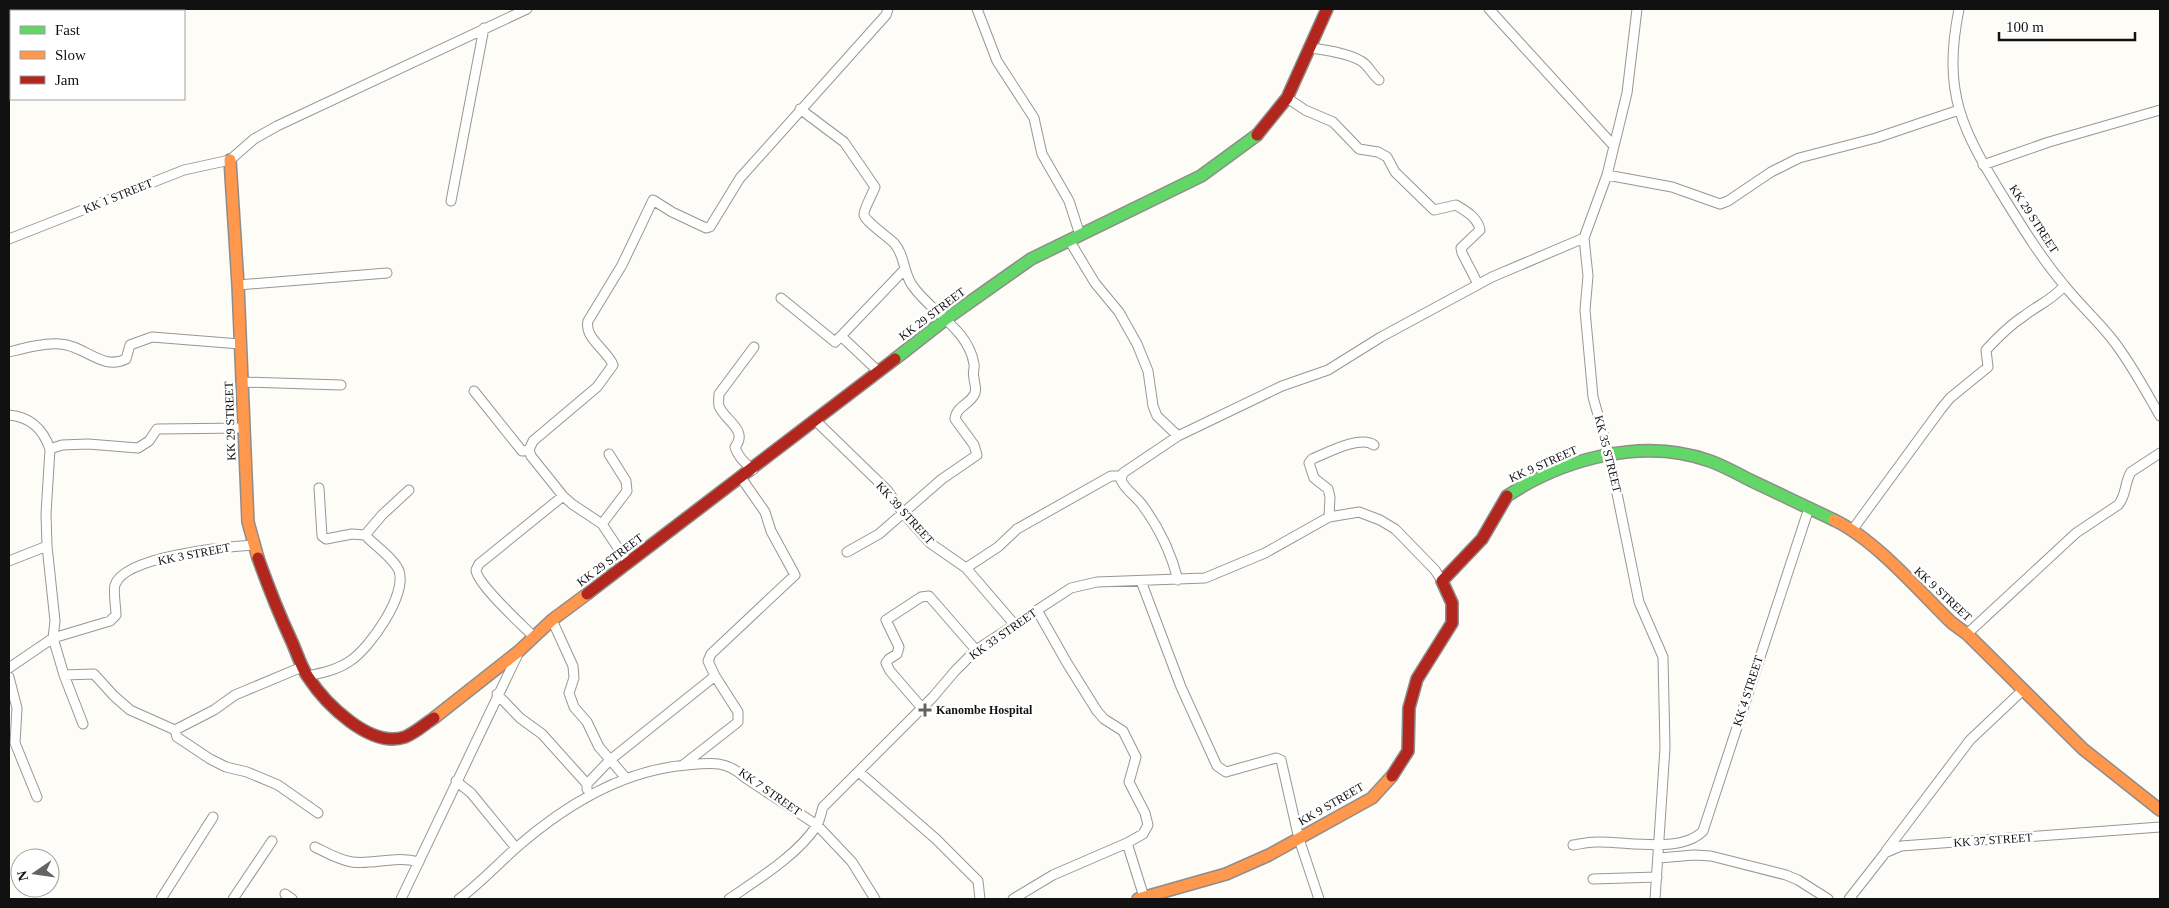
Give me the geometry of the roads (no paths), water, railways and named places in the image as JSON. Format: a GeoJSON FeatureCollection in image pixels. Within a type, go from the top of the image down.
{"type":"FeatureCollection","features":[{"type":"Feature","properties":{"kind":"street"},"geometry":{"type":"LineString","coordinates":[[230,160],[254,139],[277,126],[527,9]]}},
{"type":"Feature","properties":{"kind":"street"},"geometry":{"type":"LineString","coordinates":[[628,563],[602,524],[563,496],[531,456],[529,450],[533,441],[597,387],[613,364],[605,351],[590,336],[587,327],[622,265],[652,200],[706,228],[710,227],[740,178],[886,15],[888,9]]}},
{"type":"Feature","properties":{"kind":"street"},"geometry":{"type":"LineString","coordinates":[[977,9],[997,61],[1034,118],[1042,154],[1069,201],[1080,234]]}},
{"type":"Feature","properties":{"kind":"street","name":"KK 29 STREET"},"geometry":{"type":"LineString","coordinates":[[230,160],[238,286],[248,522],[252,545],[270,595],[304,672],[332,706],[356,725],[372,735],[384,739],[401,738],[423,726],[519,651],[552,620],[742,479],[946,319],[1031,259],[1201,176],[1258,134],[1286,98],[1311,48],[1327,9]]}},
{"type":"Feature","properties":{"kind":"street"},"geometry":{"type":"LineString","coordinates":[[1489,9],[1614,144]]}},
{"type":"Feature","properties":{"kind":"street","name":"KK 35 STREET"},"geometry":{"type":"LineString","coordinates":[[1637,9],[1627,94],[1607,175],[1584,238],[1588,276],[1586,310],[1593,397],[1609,454],[1639,602],[1663,656],[1665,748],[1660,846],[1654,899]]}},
{"type":"Feature","properties":{"kind":"street","name":"KK 29 STREET"},"geometry":{"type":"LineString","coordinates":[[1959,9],[1953,55],[1953,80],[1959,110],[1966,131],[1983,165],[2036,249],[2064,286],[2110,337],[2128,361],[2160,416]]}},
{"type":"Feature","properties":{"kind":"street"},"geometry":{"type":"LineString","coordinates":[[451,201],[484,28]]}},
{"type":"Feature","properties":{"kind":"street"},"geometry":{"type":"LineString","coordinates":[[1311,48],[1327,50],[1359,60],[1379,80]]}},
{"type":"Feature","properties":{"kind":"street"},"geometry":{"type":"LineString","coordinates":[[1286,98],[1305,110],[1333,122],[1359,150],[1378,152],[1386,157],[1395,172],[1434,210],[1456,204],[1468,213],[1479,224],[1480,230],[1462,248],[1462,253],[1478,284]]}},
{"type":"Feature","properties":{"kind":"street"},"geometry":{"type":"LineString","coordinates":[[800,109],[844,142],[871,179],[875,187],[864,215],[867,220],[895,244],[902,254],[904,270],[912,285],[946,319],[970,349],[975,367],[976,391],[959,409],[955,419],[974,446],[977,455],[942,479],[879,534],[847,552]]}},
{"type":"Feature","properties":{"kind":"street"},"geometry":{"type":"LineString","coordinates":[[1607,175],[1672,187],[1720,204],[1728,201],[1771,172],[1799,158],[1876,138],[1959,110]]}},
{"type":"Feature","properties":{"kind":"street"},"geometry":{"type":"LineString","coordinates":[[1983,165],[2048,142],[2160,110]]}},
{"type":"Feature","properties":{"kind":"street","name":"KK 1 STREET"},"geometry":{"type":"LineString","coordinates":[[9,239],[184,170],[230,160]]}},
{"type":"Feature","properties":{"kind":"street"},"geometry":{"type":"LineString","coordinates":[[966,568],[998,547],[1017,529],[1111,476],[1121,476],[1178,436],[1274,390],[1328,370],[1478,284],[1584,238]]}},
{"type":"Feature","properties":{"kind":"street"},"geometry":{"type":"LineString","coordinates":[[1069,240],[1095,283],[1118,312],[1137,344],[1148,371],[1153,406],[1157,416],[1178,436]]}},
{"type":"Feature","properties":{"kind":"street"},"geometry":{"type":"LineString","coordinates":[[781,298],[835,342],[904,270]]}},
{"type":"Feature","properties":{"kind":"street"},"geometry":{"type":"LineString","coordinates":[[238,286],[387,273]]}},
{"type":"Feature","properties":{"kind":"street"},"geometry":{"type":"LineString","coordinates":[[1853,530],[1950,398],[1988,366],[1986,350],[2009,326],[2050,300],[2064,286]]}},
{"type":"Feature","properties":{"kind":"street"},"geometry":{"type":"LineString","coordinates":[[841,336],[879,372]]}},
{"type":"Feature","properties":{"kind":"street"},"geometry":{"type":"LineString","coordinates":[[9,352],[60,344],[73,347],[94,358],[112,364],[126,359],[130,345],[152,337],[240,344]]}},
{"type":"Feature","properties":{"kind":"street"},"geometry":{"type":"LineString","coordinates":[[753,470],[736,452],[735,448],[739,435],[736,426],[719,407],[718,402],[719,394],[754,346]]}},
{"type":"Feature","properties":{"kind":"street"},"geometry":{"type":"LineString","coordinates":[[242,382],[341,385]]}},
{"type":"Feature","properties":{"kind":"street"},"geometry":{"type":"LineString","coordinates":[[474,391],[522,451],[529,450]]}},
{"type":"Feature","properties":{"kind":"street"},"geometry":{"type":"LineString","coordinates":[[9,415],[26,419],[38,425],[45,435],[50,449],[46,514],[47,546],[55,621],[53,638],[64,675],[83,724]]}},
{"type":"Feature","properties":{"kind":"street","name":"KK 39 STREET"},"geometry":{"type":"LineString","coordinates":[[816,422],[888,490],[903,513],[930,543],[966,568],[1015,625]]}},
{"type":"Feature","properties":{"kind":"street"},"geometry":{"type":"LineString","coordinates":[[50,449],[62,445],[88,444],[138,448],[149,441],[156,429],[243,428]]}},
{"type":"Feature","properties":{"kind":"street"},"geometry":{"type":"LineString","coordinates":[[1329,517],[1330,497],[1328,489],[1314,478],[1309,463],[1312,459],[1352,443],[1363,441],[1374,445]]}},
{"type":"Feature","properties":{"kind":"street","name":"KK 9 STREET"},"geometry":{"type":"LineString","coordinates":[[1142,898],[1226,874],[1268,856],[1372,798],[1396,773],[1408,751],[1409,708],[1417,679],[1452,623],[1452,603],[1442,581],[1482,539],[1506,496],[1562,468],[1588,458],[1609,454],[1654,451],[1677,453],[1710,461],[1853,530],[1869,542],[1952,623],[1967,634],[2085,752],[2126,786],[2160,810]]}},
{"type":"Feature","properties":{"kind":"street"},"geometry":{"type":"LineString","coordinates":[[1967,634],[2076,533],[2118,505],[2123,500],[2128,477],[2131,472],[2160,453]]}},
{"type":"Feature","properties":{"kind":"street"},"geometry":{"type":"LineString","coordinates":[[602,524],[627,492],[626,481],[609,454]]}},
{"type":"Feature","properties":{"kind":"street"},"geometry":{"type":"LineString","coordinates":[[1121,476],[1122,484],[1142,504],[1165,542],[1172,556],[1178,580]]}},
{"type":"Feature","properties":{"kind":"street"},"geometry":{"type":"LineString","coordinates":[[683,765],[738,722],[738,712],[715,676],[708,661],[711,654],[795,575],[771,531],[765,512],[742,479]]}},
{"type":"Feature","properties":{"kind":"street"},"geometry":{"type":"LineString","coordinates":[[175,730],[214,710],[235,695],[304,672],[334,670],[357,656],[382,626],[392,607],[401,582],[399,572],[393,560],[380,551],[365,535],[352,534],[326,539],[322,536],[319,488]]}},
{"type":"Feature","properties":{"kind":"street"},"geometry":{"type":"LineString","coordinates":[[365,535],[382,515],[409,490]]}},
{"type":"Feature","properties":{"kind":"street"},"geometry":{"type":"LineString","coordinates":[[534,637],[502,603],[490,594],[477,576],[476,570],[478,564],[563,496]]}},
{"type":"Feature","properties":{"kind":"street","name":"KK 4 STREET"},"geometry":{"type":"LineString","coordinates":[[1660,846],[1694,838],[1703,831],[1809,508]]}},
{"type":"Feature","properties":{"kind":"street","name":"KK 33 STREET"},"geometry":{"type":"LineString","coordinates":[[729,899],[794,851],[817,825],[824,807],[922,708],[954,671],[976,650],[1071,588],[1097,582],[1205,578],[1265,553],[1329,517],[1359,512],[1380,520],[1395,529],[1435,570],[1442,581]]}},
{"type":"Feature","properties":{"kind":"street","name":"KK 3 STREET"},"geometry":{"type":"LineString","coordinates":[[9,668],[53,638],[110,621],[116,615],[114,585],[122,576],[136,567],[166,557],[192,552],[252,545]]}},
{"type":"Feature","properties":{"kind":"street"},"geometry":{"type":"LineString","coordinates":[[9,561],[47,546]]}},
{"type":"Feature","properties":{"kind":"street"},"geometry":{"type":"LineString","coordinates":[[1141,581],[1181,687],[1217,766],[1226,772],[1279,758],[1281,760],[1299,839],[1319,899]]}},
{"type":"Feature","properties":{"kind":"street"},"geometry":{"type":"LineString","coordinates":[[922,708],[890,671],[886,663],[897,654],[899,646],[886,620],[921,597],[929,596],[976,650]]}},
{"type":"Feature","properties":{"kind":"street"},"geometry":{"type":"LineString","coordinates":[[1013,899],[1053,875],[1143,834],[1148,826],[1145,813],[1129,782],[1136,757],[1123,731],[1104,719],[1097,711],[1067,664],[1037,610]]}},
{"type":"Feature","properties":{"kind":"street"},"geometry":{"type":"LineString","coordinates":[[552,620],[573,666],[574,678],[569,693],[574,706],[586,722],[599,747],[626,778]]}},
{"type":"Feature","properties":{"kind":"street"},"geometry":{"type":"LineString","coordinates":[[401,899],[519,651]]}},
{"type":"Feature","properties":{"kind":"street"},"geometry":{"type":"LineString","coordinates":[[64,675],[94,674],[130,710],[175,730],[178,737],[210,759],[226,767],[247,772],[278,785],[318,813]]}},
{"type":"Feature","properties":{"kind":"street"},"geometry":{"type":"LineString","coordinates":[[586,797],[587,784],[610,760],[715,676]]}},
{"type":"Feature","properties":{"kind":"street"},"geometry":{"type":"LineString","coordinates":[[9,677],[17,708],[15,743],[37,797]]}},
{"type":"Feature","properties":{"kind":"street"},"geometry":{"type":"LineString","coordinates":[[1849,899],[1970,740],[2023,690]]}},
{"type":"Feature","properties":{"kind":"street"},"geometry":{"type":"LineString","coordinates":[[497,694],[520,718],[542,734],[587,784]]}},
{"type":"Feature","properties":{"kind":"street","name":"KK 7 STREET"},"geometry":{"type":"LineString","coordinates":[[459,899],[549,821],[586,797],[626,778],[642,773],[683,765],[712,762],[734,767],[744,777],[817,825],[852,862],[875,899]]}},
{"type":"Feature","properties":{"kind":"street"},"geometry":{"type":"LineString","coordinates":[[859,772],[936,839],[978,881],[980,899]]}},
{"type":"Feature","properties":{"kind":"street"},"geometry":{"type":"LineString","coordinates":[[456,781],[471,793],[516,848]]}},
{"type":"Feature","properties":{"kind":"street"},"geometry":{"type":"LineString","coordinates":[[161,899],[213,817]]}},
{"type":"Feature","properties":{"kind":"street","name":"KK 37 STREET"},"geometry":{"type":"LineString","coordinates":[[1884,853],[1892,848],[1908,844],[1949,844],[2160,827]]}},
{"type":"Feature","properties":{"kind":"street"},"geometry":{"type":"LineString","coordinates":[[233,899],[272,840]]}},
{"type":"Feature","properties":{"kind":"street"},"geometry":{"type":"LineString","coordinates":[[1573,844],[1596,842],[1660,846]]}},
{"type":"Feature","properties":{"kind":"street"},"geometry":{"type":"LineString","coordinates":[[1126,843],[1142,898]]}},
{"type":"Feature","properties":{"kind":"street"},"geometry":{"type":"LineString","coordinates":[[315,847],[340,860],[354,862],[404,859],[419,862]]}},
{"type":"Feature","properties":{"kind":"street"},"geometry":{"type":"LineString","coordinates":[[1659,858],[1694,855],[1711,856],[1786,874],[1828,899]]}},
{"type":"Feature","properties":{"kind":"street"},"geometry":{"type":"LineString","coordinates":[[1593,879],[1657,877]]}},
{"type":"Feature","properties":{"kind":"place","name":"Kanombe Hospital"},"geometry":{"type":"Point","coordinates":[925,710]}}]}
